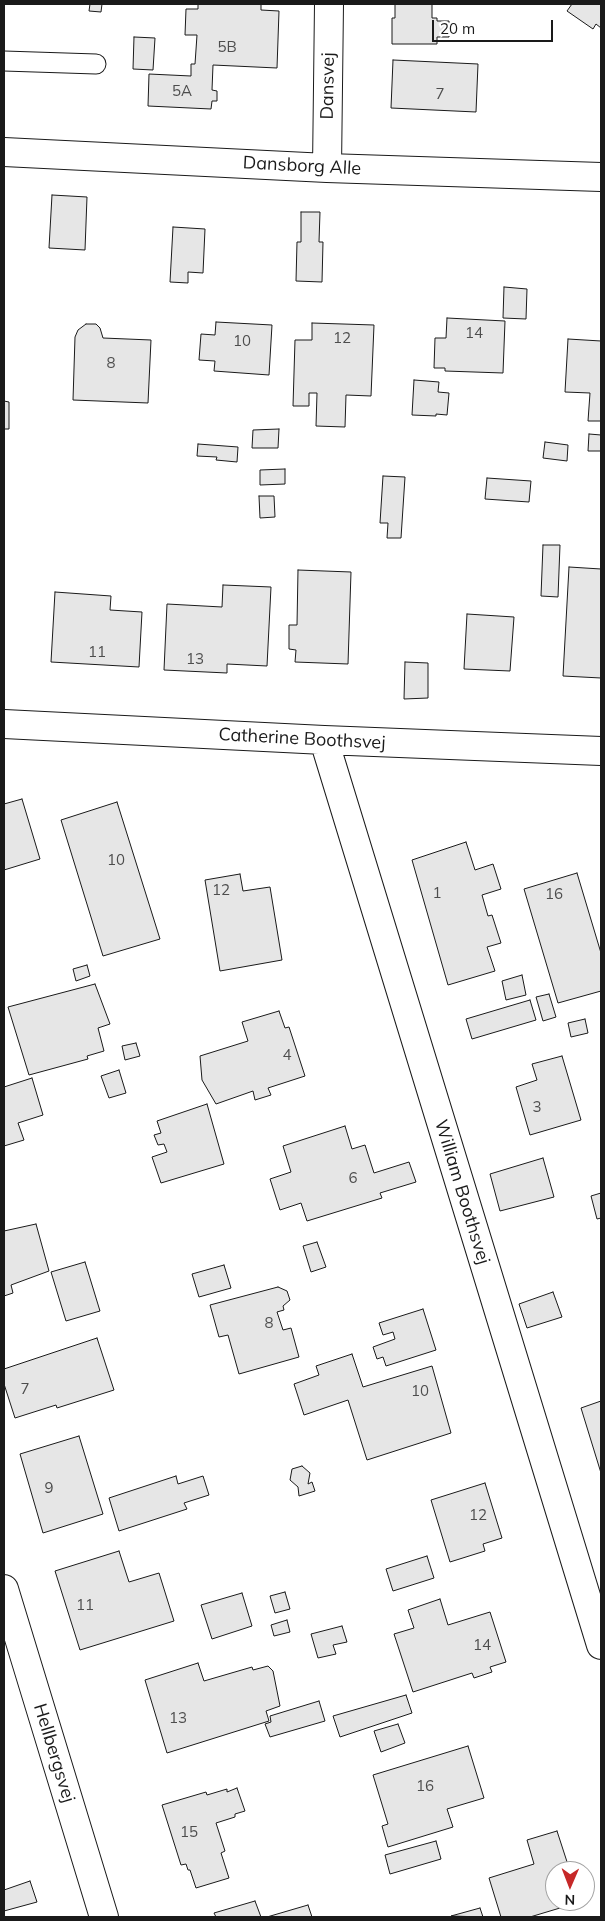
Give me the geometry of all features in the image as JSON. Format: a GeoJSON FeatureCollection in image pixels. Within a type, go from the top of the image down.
{"type":"FeatureCollection","features":[{"type":"Feature","properties":{"kind":"street","name":"Dansvej"},"geometry":{"type":"LineString","coordinates":[[327,168],[330,4]]}},
{"type":"Feature","properties":{"kind":"street","name":"Dansborg Alle"},"geometry":{"type":"LineString","coordinates":[[4,152],[327,168],[601,177]]}},
{"type":"Feature","properties":{"kind":"street","name":"Catherine Boothsvej"},"geometry":{"type":"LineString","coordinates":[[4,724],[324,740],[601,751]]}},
{"type":"Feature","properties":{"kind":"street","name":"William Boothsvej"},"geometry":{"type":"LineString","coordinates":[[324,740],[601,1645]]}},
{"type":"Feature","properties":{"kind":"street","name":"Hellbergsvej"},"geometry":{"type":"LineString","coordinates":[[4,1589],[104,1917]]}},
{"type":"Feature","properties":{"kind":"lane"},"geometry":{"type":"LineString","coordinates":[[4,61],[96,64]]}},
{"type":"Feature","properties":{"kind":"building"},"geometry":{"type":"Polygon","coordinates":[[[90,4],[102,4],[101,12],[89,11],[90,4]]]}},
{"type":"Feature","properties":{"kind":"building"},"geometry":{"type":"Polygon","coordinates":[[[198,4],[261,4],[261,10],[279,11],[277,68],[213,65],[212,90],[217,91],[217,101],[212,101],[211,109],[148,106],[149,74],[191,76],[191,64],[195,64],[197,35],[185,35],[186,9],[198,9],[198,4]]]}},
{"type":"Feature","properties":{"kind":"building"},"geometry":{"type":"Polygon","coordinates":[[[395,4],[432,4],[432,18],[437,18],[437,21],[449,21],[449,37],[437,37],[437,44],[392,44],[392,18],[395,18],[395,4]]]}},
{"type":"Feature","properties":{"kind":"building"},"geometry":{"type":"Polygon","coordinates":[[[572,4],[601,4],[601,28],[596,24],[593,29],[567,11],[572,4]]]}},
{"type":"Feature","properties":{"kind":"building"},"geometry":{"type":"Polygon","coordinates":[[[134,37],[155,38],[153,70],[133,69],[134,37]]]}},
{"type":"Feature","properties":{"kind":"building"},"geometry":{"type":"Polygon","coordinates":[[[393,60],[478,64],[476,112],[391,108],[393,60]]]}},
{"type":"Feature","properties":{"kind":"building"},"geometry":{"type":"Polygon","coordinates":[[[52,195],[87,197],[85,250],[49,248],[52,195]]]}},
{"type":"Feature","properties":{"kind":"building"},"geometry":{"type":"Polygon","coordinates":[[[301,212],[320,212],[319,242],[323,242],[322,282],[296,281],[297,242],[301,242],[301,212]]]}},
{"type":"Feature","properties":{"kind":"building"},"geometry":{"type":"Polygon","coordinates":[[[173,227],[205,229],[203,273],[188,272],[188,283],[170,282],[173,227]]]}},
{"type":"Feature","properties":{"kind":"building"},"geometry":{"type":"Polygon","coordinates":[[[504,287],[527,289],[526,319],[503,318],[504,287]]]}},
{"type":"Feature","properties":{"kind":"building"},"geometry":{"type":"Polygon","coordinates":[[[447,318],[505,321],[503,373],[445,371],[445,368],[434,368],[435,338],[446,338],[447,318]]]}},
{"type":"Feature","properties":{"kind":"building"},"geometry":{"type":"Polygon","coordinates":[[[216,322],[272,325],[269,375],[214,371],[215,361],[199,360],[201,334],[215,335],[216,322]]]}},
{"type":"Feature","properties":{"kind":"building"},"geometry":{"type":"Polygon","coordinates":[[[312,323],[374,325],[371,396],[346,395],[345,427],[316,426],[317,393],[309,393],[309,406],[293,406],[295,340],[312,340],[312,323]]]}},
{"type":"Feature","properties":{"kind":"building"},"geometry":{"type":"Polygon","coordinates":[[[86,324],[96,324],[100,328],[103,338],[151,340],[148,403],[73,400],[75,337],[78,330],[86,324]]]}},
{"type":"Feature","properties":{"kind":"building"},"geometry":{"type":"Polygon","coordinates":[[[568,339],[601,341],[601,421],[588,421],[590,393],[565,392],[568,339]]]}},
{"type":"Feature","properties":{"kind":"building"},"geometry":{"type":"Polygon","coordinates":[[[414,380],[439,382],[438,392],[449,393],[447,415],[412,415],[414,380]]]}},
{"type":"Feature","properties":{"kind":"building"},"geometry":{"type":"Polygon","coordinates":[[[4,401],[9,402],[9,429],[4,429],[4,401]]]}},
{"type":"Feature","properties":{"kind":"building"},"geometry":{"type":"Polygon","coordinates":[[[279,429],[278,448],[252,448],[253,430],[279,429]]]}},
{"type":"Feature","properties":{"kind":"building"},"geometry":{"type":"Polygon","coordinates":[[[589,434],[601,435],[601,451],[588,451],[589,434]]]}},
{"type":"Feature","properties":{"kind":"building"},"geometry":{"type":"Polygon","coordinates":[[[545,442],[568,445],[567,461],[543,458],[545,442]]]}},
{"type":"Feature","properties":{"kind":"building"},"geometry":{"type":"Polygon","coordinates":[[[198,444],[238,447],[237,462],[216,460],[217,457],[197,456],[198,444]]]}},
{"type":"Feature","properties":{"kind":"building"},"geometry":{"type":"Polygon","coordinates":[[[285,469],[285,484],[260,485],[260,470],[285,469]]]}},
{"type":"Feature","properties":{"kind":"building"},"geometry":{"type":"Polygon","coordinates":[[[383,476],[405,477],[401,538],[387,538],[388,523],[380,523],[383,476]]]}},
{"type":"Feature","properties":{"kind":"building"},"geometry":{"type":"Polygon","coordinates":[[[487,478],[531,481],[529,502],[485,499],[487,478]]]}},
{"type":"Feature","properties":{"kind":"building"},"geometry":{"type":"Polygon","coordinates":[[[259,496],[274,496],[275,517],[260,518],[259,496]]]}},
{"type":"Feature","properties":{"kind":"building"},"geometry":{"type":"Polygon","coordinates":[[[543,545],[560,545],[558,597],[541,596],[543,545]]]}},
{"type":"Feature","properties":{"kind":"building"},"geometry":{"type":"Polygon","coordinates":[[[569,567],[601,569],[601,678],[563,676],[569,567]]]}},
{"type":"Feature","properties":{"kind":"building"},"geometry":{"type":"Polygon","coordinates":[[[298,570],[351,572],[348,664],[295,662],[296,650],[289,649],[289,625],[297,625],[298,570]]]}},
{"type":"Feature","properties":{"kind":"building"},"geometry":{"type":"Polygon","coordinates":[[[223,585],[271,587],[267,666],[227,664],[227,673],[164,670],[167,604],[222,607],[223,585]]]}},
{"type":"Feature","properties":{"kind":"building"},"geometry":{"type":"Polygon","coordinates":[[[55,592],[111,596],[110,610],[142,612],[139,667],[51,662],[55,592]]]}},
{"type":"Feature","properties":{"kind":"building"},"geometry":{"type":"Polygon","coordinates":[[[467,614],[514,617],[510,671],[464,669],[467,614]]]}},
{"type":"Feature","properties":{"kind":"building"},"geometry":{"type":"Polygon","coordinates":[[[405,662],[428,663],[428,698],[404,699],[405,662]]]}},
{"type":"Feature","properties":{"kind":"building"},"geometry":{"type":"Polygon","coordinates":[[[22,799],[40,859],[4,870],[4,804],[22,799]]]}},
{"type":"Feature","properties":{"kind":"building"},"geometry":{"type":"Polygon","coordinates":[[[117,802],[160,939],[103,956],[61,820],[117,802]]]}},
{"type":"Feature","properties":{"kind":"building"},"geometry":{"type":"Polygon","coordinates":[[[466,842],[475,870],[493,864],[501,889],[482,895],[488,916],[492,915],[501,943],[487,947],[495,971],[448,985],[412,860],[466,842]]]}},
{"type":"Feature","properties":{"kind":"building"},"geometry":{"type":"Polygon","coordinates":[[[577,873],[601,953],[601,991],[558,1003],[524,889],[577,873]]]}},
{"type":"Feature","properties":{"kind":"building"},"geometry":{"type":"Polygon","coordinates":[[[240,874],[243,891],[270,887],[282,960],[220,971],[205,880],[240,874]]]}},
{"type":"Feature","properties":{"kind":"building"},"geometry":{"type":"Polygon","coordinates":[[[87,965],[90,976],[76,981],[73,969],[87,965]]]}},
{"type":"Feature","properties":{"kind":"building"},"geometry":{"type":"Polygon","coordinates":[[[522,975],[526,995],[506,1000],[502,981],[522,975]]]}},
{"type":"Feature","properties":{"kind":"building"},"geometry":{"type":"Polygon","coordinates":[[[95,984],[110,1024],[98,1028],[104,1051],[87,1056],[88,1059],[29,1075],[8,1007],[95,984]]]}},
{"type":"Feature","properties":{"kind":"building"},"geometry":{"type":"Polygon","coordinates":[[[549,994],[556,1017],[543,1021],[536,997],[549,994]]]}},
{"type":"Feature","properties":{"kind":"building"},"geometry":{"type":"Polygon","coordinates":[[[530,1000],[536,1020],[472,1039],[466,1019],[530,1000]]]}},
{"type":"Feature","properties":{"kind":"building"},"geometry":{"type":"Polygon","coordinates":[[[279,1011],[285,1028],[289,1027],[305,1076],[268,1088],[271,1095],[255,1100],[253,1091],[216,1104],[202,1080],[200,1056],[248,1041],[242,1022],[279,1011]]]}},
{"type":"Feature","properties":{"kind":"building"},"geometry":{"type":"Polygon","coordinates":[[[585,1019],[588,1033],[571,1037],[568,1023],[585,1019]]]}},
{"type":"Feature","properties":{"kind":"building"},"geometry":{"type":"Polygon","coordinates":[[[136,1043],[140,1056],[125,1060],[122,1046],[136,1043]]]}},
{"type":"Feature","properties":{"kind":"building"},"geometry":{"type":"Polygon","coordinates":[[[562,1056],[581,1120],[530,1135],[516,1087],[537,1080],[532,1064],[562,1056]]]}},
{"type":"Feature","properties":{"kind":"building"},"geometry":{"type":"Polygon","coordinates":[[[119,1070],[126,1093],[109,1098],[101,1076],[119,1070]]]}},
{"type":"Feature","properties":{"kind":"building"},"geometry":{"type":"Polygon","coordinates":[[[32,1078],[43,1115],[18,1123],[24,1140],[4,1146],[4,1087],[32,1078]]]}},
{"type":"Feature","properties":{"kind":"building"},"geometry":{"type":"Polygon","coordinates":[[[207,1104],[224,1164],[161,1183],[152,1157],[167,1152],[164,1144],[158,1145],[154,1135],[161,1133],[157,1121],[207,1104]]]}},
{"type":"Feature","properties":{"kind":"building"},"geometry":{"type":"Polygon","coordinates":[[[345,1126],[352,1149],[365,1145],[374,1173],[409,1162],[416,1182],[380,1193],[382,1198],[307,1221],[301,1203],[280,1210],[270,1179],[291,1172],[283,1146],[345,1126]]]}},
{"type":"Feature","properties":{"kind":"building"},"geometry":{"type":"Polygon","coordinates":[[[543,1158],[554,1197],[500,1211],[490,1174],[543,1158]]]}},
{"type":"Feature","properties":{"kind":"building"},"geometry":{"type":"Polygon","coordinates":[[[601,1193],[601,1218],[597,1219],[591,1196],[601,1193]]]}},
{"type":"Feature","properties":{"kind":"building"},"geometry":{"type":"Polygon","coordinates":[[[36,1224],[49,1271],[11,1285],[13,1293],[4,1296],[4,1231],[36,1224]]]}},
{"type":"Feature","properties":{"kind":"building"},"geometry":{"type":"Polygon","coordinates":[[[317,1242],[326,1267],[311,1272],[303,1246],[317,1242]]]}},
{"type":"Feature","properties":{"kind":"building"},"geometry":{"type":"Polygon","coordinates":[[[85,1262],[100,1311],[66,1321],[51,1272],[85,1262]]]}},
{"type":"Feature","properties":{"kind":"building"},"geometry":{"type":"Polygon","coordinates":[[[224,1265],[231,1288],[199,1297],[192,1274],[224,1265]]]}},
{"type":"Feature","properties":{"kind":"building"},"geometry":{"type":"Polygon","coordinates":[[[278,1287],[287,1291],[290,1300],[283,1306],[284,1310],[277,1312],[283,1330],[291,1328],[299,1357],[239,1374],[228,1335],[219,1337],[210,1305],[278,1287]]]}},
{"type":"Feature","properties":{"kind":"building"},"geometry":{"type":"Polygon","coordinates":[[[553,1292],[562,1317],[527,1328],[519,1304],[553,1292]]]}},
{"type":"Feature","properties":{"kind":"building"},"geometry":{"type":"Polygon","coordinates":[[[423,1309],[436,1350],[386,1366],[383,1357],[377,1359],[373,1347],[395,1339],[393,1332],[383,1335],[379,1323],[423,1309]]]}},
{"type":"Feature","properties":{"kind":"building"},"geometry":{"type":"Polygon","coordinates":[[[97,1338],[114,1390],[57,1408],[56,1405],[15,1418],[4,1384],[4,1369],[97,1338]]]}},
{"type":"Feature","properties":{"kind":"building"},"geometry":{"type":"Polygon","coordinates":[[[352,1354],[363,1387],[432,1366],[451,1433],[367,1460],[348,1400],[304,1415],[294,1384],[319,1375],[316,1366],[352,1354]]]}},
{"type":"Feature","properties":{"kind":"building"},"geometry":{"type":"Polygon","coordinates":[[[601,1401],[601,1473],[581,1408],[601,1401]]]}},
{"type":"Feature","properties":{"kind":"building"},"geometry":{"type":"Polygon","coordinates":[[[79,1436],[103,1514],[43,1533],[20,1454],[79,1436]]]}},
{"type":"Feature","properties":{"kind":"building"},"geometry":{"type":"Polygon","coordinates":[[[302,1466],[310,1473],[308,1484],[312,1482],[315,1491],[299,1496],[298,1487],[290,1480],[292,1469],[302,1466]]]}},
{"type":"Feature","properties":{"kind":"building"},"geometry":{"type":"Polygon","coordinates":[[[176,1476],[178,1484],[203,1476],[209,1495],[184,1503],[187,1509],[119,1531],[109,1498],[176,1476]]]}},
{"type":"Feature","properties":{"kind":"building"},"geometry":{"type":"Polygon","coordinates":[[[485,1483],[502,1538],[483,1544],[485,1551],[450,1562],[431,1500],[485,1483]]]}},
{"type":"Feature","properties":{"kind":"building"},"geometry":{"type":"Polygon","coordinates":[[[119,1551],[129,1582],[159,1573],[174,1621],[80,1650],[55,1571],[119,1551]]]}},
{"type":"Feature","properties":{"kind":"building"},"geometry":{"type":"Polygon","coordinates":[[[427,1556],[434,1578],[393,1591],[386,1569],[427,1556]]]}},
{"type":"Feature","properties":{"kind":"building"},"geometry":{"type":"Polygon","coordinates":[[[285,1592],[290,1609],[275,1613],[270,1596],[285,1592]]]}},
{"type":"Feature","properties":{"kind":"building"},"geometry":{"type":"Polygon","coordinates":[[[242,1593],[252,1626],[212,1639],[201,1605],[242,1593]]]}},
{"type":"Feature","properties":{"kind":"building"},"geometry":{"type":"Polygon","coordinates":[[[440,1599],[448,1625],[490,1612],[506,1662],[490,1667],[492,1672],[474,1678],[472,1673],[413,1692],[394,1634],[414,1628],[408,1610],[440,1599]]]}},
{"type":"Feature","properties":{"kind":"building"},"geometry":{"type":"Polygon","coordinates":[[[287,1620],[290,1632],[274,1636],[271,1625],[287,1620]]]}},
{"type":"Feature","properties":{"kind":"building"},"geometry":{"type":"Polygon","coordinates":[[[342,1626],[347,1642],[333,1645],[336,1654],[318,1658],[311,1634],[342,1626]]]}},
{"type":"Feature","properties":{"kind":"building"},"geometry":{"type":"Polygon","coordinates":[[[198,1663],[204,1681],[252,1667],[253,1670],[268,1666],[273,1671],[280,1706],[266,1711],[269,1721],[167,1753],[145,1680],[198,1663]]]}},
{"type":"Feature","properties":{"kind":"building"},"geometry":{"type":"Polygon","coordinates":[[[406,1695],[412,1713],[340,1737],[333,1716],[406,1695]]]}},
{"type":"Feature","properties":{"kind":"building"},"geometry":{"type":"Polygon","coordinates":[[[319,1701],[325,1721],[270,1737],[265,1724],[271,1722],[270,1716],[319,1701]]]}},
{"type":"Feature","properties":{"kind":"building"},"geometry":{"type":"Polygon","coordinates":[[[398,1724],[405,1743],[381,1752],[374,1731],[398,1724]]]}},
{"type":"Feature","properties":{"kind":"building"},"geometry":{"type":"Polygon","coordinates":[[[468,1746],[484,1798],[447,1809],[453,1827],[388,1847],[382,1826],[388,1824],[373,1775],[468,1746]]]}},
{"type":"Feature","properties":{"kind":"building"},"geometry":{"type":"Polygon","coordinates":[[[237,1788],[245,1811],[235,1814],[235,1817],[216,1823],[225,1851],[221,1853],[229,1878],[196,1888],[190,1870],[188,1870],[186,1864],[181,1865],[162,1805],[206,1792],[207,1795],[227,1789],[227,1792],[237,1788]]]}},
{"type":"Feature","properties":{"kind":"building"},"geometry":{"type":"Polygon","coordinates":[[[557,1831],[567,1861],[545,1861],[545,1911],[550,1911],[530,1917],[501,1917],[489,1878],[534,1864],[527,1840],[557,1831]]]}},
{"type":"Feature","properties":{"kind":"building"},"geometry":{"type":"Polygon","coordinates":[[[436,1841],[441,1859],[390,1874],[385,1855],[436,1841]]]}},
{"type":"Feature","properties":{"kind":"building"},"geometry":{"type":"Polygon","coordinates":[[[30,1881],[37,1902],[4,1911],[4,1890],[30,1881]]]}},
{"type":"Feature","properties":{"kind":"building"},"geometry":{"type":"Polygon","coordinates":[[[255,1901],[261,1917],[216,1917],[214,1913],[255,1901]]]}},
{"type":"Feature","properties":{"kind":"building"},"geometry":{"type":"Polygon","coordinates":[[[308,1905],[312,1917],[267,1917],[308,1905]]]}},
{"type":"Feature","properties":{"kind":"building"},"geometry":{"type":"Polygon","coordinates":[[[480,1908],[483,1917],[451,1916],[480,1908]]]}}]}
